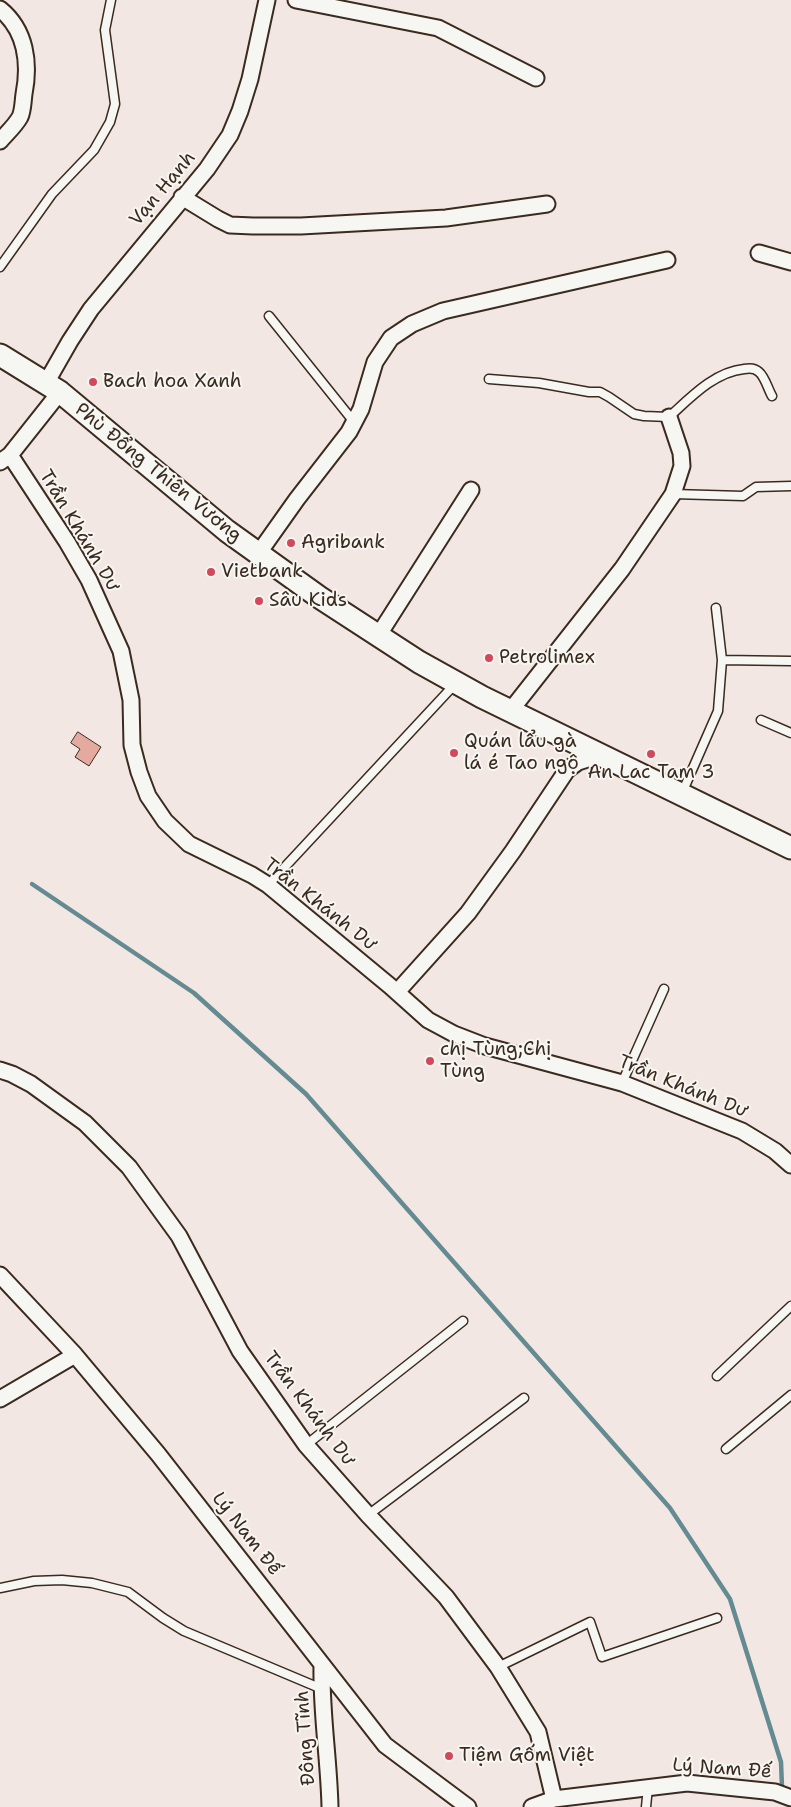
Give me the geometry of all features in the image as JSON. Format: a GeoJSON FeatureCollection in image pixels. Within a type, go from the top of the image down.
{"type":"FeatureCollection","features":[{"type":"Feature","properties":{"kind":"main road","name":"Phù Đổng Thiên Vương"},"geometry":{"type":"LineString","coordinates":[[0,355],[53,388],[226,531],[378,636],[456,683],[791,848]]}},
{"type":"Feature","properties":{"kind":"street","name":"Vạn Hạnh"},"geometry":{"type":"LineString","coordinates":[[53,388],[70,341],[91,309],[182,196],[207,169],[230,135],[250,79],[267,0]]}},
{"type":"Feature","properties":{"kind":"street"},"geometry":{"type":"LineString","coordinates":[[296,0],[438,28],[536,78]]}},
{"type":"Feature","properties":{"kind":"street"},"geometry":{"type":"LineString","coordinates":[[0,9],[10,17],[17,27],[24,46],[27,63],[21,116],[0,141]]}},
{"type":"Feature","properties":{"kind":"street"},"geometry":{"type":"LineString","coordinates":[[182,196],[218,220],[230,224],[252,226],[301,226],[446,218],[547,204]]}},
{"type":"Feature","properties":{"kind":"street"},"geometry":{"type":"LineString","coordinates":[[759,253],[791,262]]}},
{"type":"Feature","properties":{"kind":"street"},"geometry":{"type":"LineString","coordinates":[[258,554],[297,499],[349,432],[361,409],[375,362],[390,338],[412,324],[443,311],[667,260]]}},
{"type":"Feature","properties":{"kind":"street","name":"Trần Khánh Dư"},"geometry":{"type":"LineString","coordinates":[[53,388],[5,459],[67,542],[89,580],[121,652],[131,700],[132,745],[139,772],[148,796],[165,821],[189,844],[252,875],[268,885],[428,1020],[454,1034],[485,1046],[622,1083],[742,1131],[775,1151],[791,1165]]}},
{"type":"Feature","properties":{"kind":"street"},"geometry":{"type":"LineString","coordinates":[[511,710],[622,569],[673,494],[682,466],[681,453],[669,417]]}},
{"type":"Feature","properties":{"kind":"street"},"geometry":{"type":"LineString","coordinates":[[378,636],[471,490]]}},
{"type":"Feature","properties":{"kind":"street"},"geometry":{"type":"LineString","coordinates":[[397,992],[468,913],[514,851],[568,770],[578,762],[600,755]]}},
{"type":"Feature","properties":{"kind":"street","name":"Trần Khánh Dư"},"geometry":{"type":"LineString","coordinates":[[0,1070],[30,1084],[85,1122],[129,1167],[179,1236],[240,1351],[306,1445],[368,1515],[446,1597],[498,1667],[538,1732],[554,1799]]}},
{"type":"Feature","properties":{"kind":"street","name":"Lý Nam Đế"},"geometry":{"type":"LineString","coordinates":[[0,1275],[75,1354],[158,1454],[385,1745],[468,1807]]}},
{"type":"Feature","properties":{"kind":"street"},"geometry":{"type":"LineString","coordinates":[[0,1399],[75,1354]]}},
{"type":"Feature","properties":{"kind":"street","name":"Đông Tĩnh"},"geometry":{"type":"LineString","coordinates":[[322,1666],[330,1807]]}},
{"type":"Feature","properties":{"kind":"street","name":"Lý Nam Đế"},"geometry":{"type":"LineString","coordinates":[[532,1807],[554,1799],[687,1783],[776,1792],[791,1798]]}},
{"type":"Feature","properties":{"kind":"street"},"geometry":{"type":"LineString","coordinates":[[775,1807],[776,1792]]}},
{"type":"Feature","properties":{"kind":"lane"},"geometry":{"type":"LineString","coordinates":[[0,267],[52,194],[94,150],[110,122],[115,104],[106,30],[111,0]]}},
{"type":"Feature","properties":{"kind":"lane"},"geometry":{"type":"LineString","coordinates":[[269,316],[354,422]]}},
{"type":"Feature","properties":{"kind":"lane"},"geometry":{"type":"LineString","coordinates":[[489,379],[539,383],[589,392],[600,392],[634,414],[644,416],[669,417],[716,378],[735,370],[747,368],[760,373],[772,396]]}},
{"type":"Feature","properties":{"kind":"lane"},"geometry":{"type":"LineString","coordinates":[[673,494],[743,496],[756,487],[791,486]]}},
{"type":"Feature","properties":{"kind":"lane"},"geometry":{"type":"LineString","coordinates":[[681,795],[718,711],[722,660],[716,608]]}},
{"type":"Feature","properties":{"kind":"lane"},"geometry":{"type":"LineString","coordinates":[[722,660],[791,661]]}},
{"type":"Feature","properties":{"kind":"lane"},"geometry":{"type":"LineString","coordinates":[[268,885],[456,683]]}},
{"type":"Feature","properties":{"kind":"lane"},"geometry":{"type":"LineString","coordinates":[[761,720],[791,732]]}},
{"type":"Feature","properties":{"kind":"lane"},"geometry":{"type":"LineString","coordinates":[[622,1083],[664,989]]}},
{"type":"Feature","properties":{"kind":"lane"},"geometry":{"type":"LineString","coordinates":[[717,1376],[791,1306]]}},
{"type":"Feature","properties":{"kind":"lane"},"geometry":{"type":"LineString","coordinates":[[306,1445],[463,1321]]}},
{"type":"Feature","properties":{"kind":"lane"},"geometry":{"type":"LineString","coordinates":[[726,1449],[791,1395]]}},
{"type":"Feature","properties":{"kind":"lane"},"geometry":{"type":"LineString","coordinates":[[368,1515],[524,1398]]}},
{"type":"Feature","properties":{"kind":"lane"},"geometry":{"type":"LineString","coordinates":[[0,1588],[34,1581],[62,1580],[92,1583],[128,1592],[184,1631],[322,1689]]}},
{"type":"Feature","properties":{"kind":"lane"},"geometry":{"type":"LineString","coordinates":[[498,1667],[590,1622],[602,1657],[717,1618]]}},
{"type":"Feature","properties":{"kind":"lane"},"geometry":{"type":"LineString","coordinates":[[646,1807],[648,1787]]}},
{"type":"Feature","properties":{"kind":"building"},"geometry":{"type":"Polygon","coordinates":[[[78,732],[101,747],[89,766],[75,757],[80,749],[71,743],[78,732]]]}},
{"type":"Feature","properties":{"kind":"waterway"},"geometry":{"type":"LineString","coordinates":[[32,884],[194,993],[306,1094],[670,1508],[730,1599],[781,1762],[782,1787]]}},
{"type":"Feature","properties":{"kind":"place","name":"Bach hoa Xanh"},"geometry":{"type":"Point","coordinates":[93,382]}},
{"type":"Feature","properties":{"kind":"place","name":"Agribank"},"geometry":{"type":"Point","coordinates":[291,543]}},
{"type":"Feature","properties":{"kind":"place","name":"Vietbank"},"geometry":{"type":"Point","coordinates":[211,572]}},
{"type":"Feature","properties":{"kind":"place","name":"Sâu Kids"},"geometry":{"type":"Point","coordinates":[259,601]}},
{"type":"Feature","properties":{"kind":"place","name":"Petrolimex"},"geometry":{"type":"Point","coordinates":[489,658]}},
{"type":"Feature","properties":{"kind":"place","name":"Quán lẩu gà lá é Tao ngộ"},"geometry":{"type":"Point","coordinates":[454,753]}},
{"type":"Feature","properties":{"kind":"place","name":"An Lac Tam 3"},"geometry":{"type":"Point","coordinates":[651,754]}},
{"type":"Feature","properties":{"kind":"place","name":"chị Tùng;Chị Tùng"},"geometry":{"type":"Point","coordinates":[430,1061]}},
{"type":"Feature","properties":{"kind":"place","name":"Tiệm Gốm Việt"},"geometry":{"type":"Point","coordinates":[449,1756]}}]}
